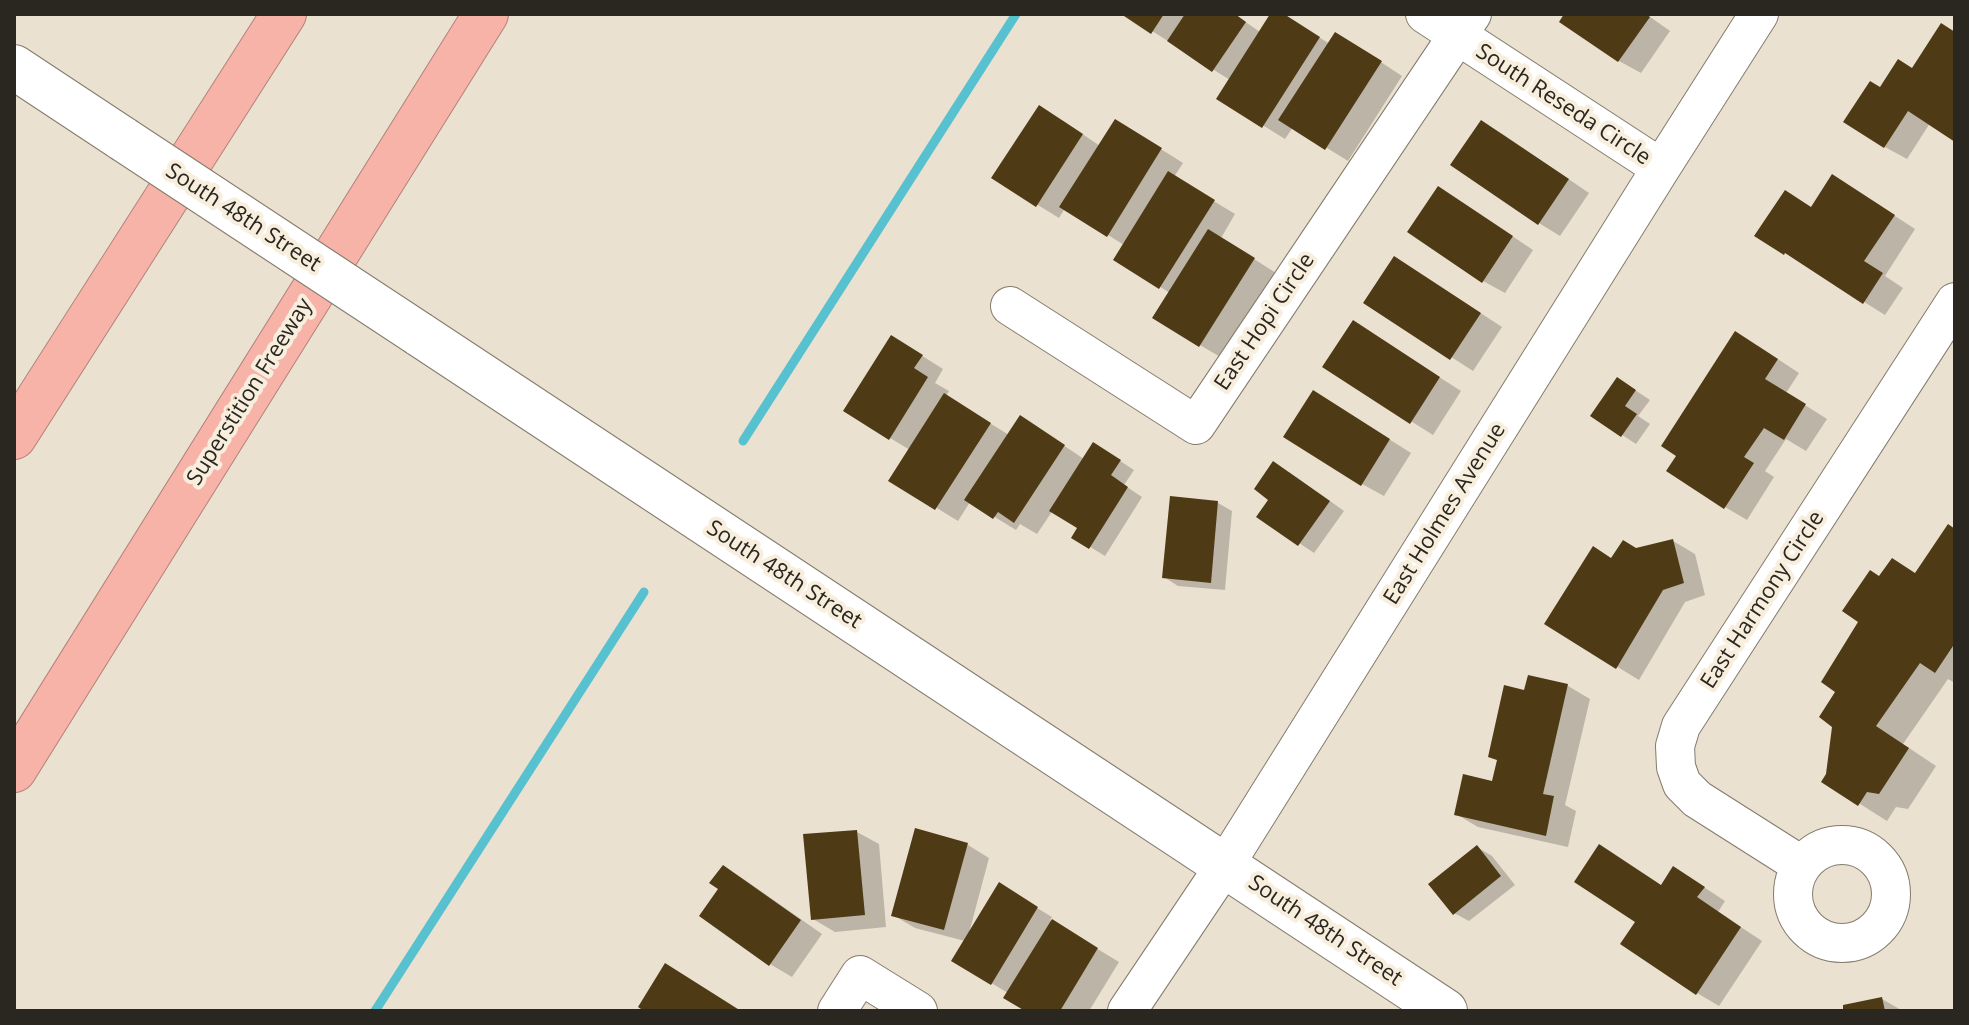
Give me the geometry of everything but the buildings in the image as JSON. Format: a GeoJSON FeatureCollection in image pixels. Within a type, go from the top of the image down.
{"type":"FeatureCollection","features":[{"type":"Feature","properties":{"kind":"highway"},"geometry":{"type":"LineString","coordinates":[[14,437],[284,14]]}},
{"type":"Feature","properties":{"kind":"highway","name":"Superstition Freeway"},"geometry":{"type":"LineString","coordinates":[[14,770],[486,14]]}},
{"type":"Feature","properties":{"kind":"street","name":"South Reseda Circle"},"geometry":{"type":"LineString","coordinates":[[1425,14],[1465,25],[1661,168]]}},
{"type":"Feature","properties":{"kind":"street","name":"East Holmes Avenue"},"geometry":{"type":"LineString","coordinates":[[1127,1011],[1225,865],[1759,14]]}},
{"type":"Feature","properties":{"kind":"street","name":"East Hopi Circle"},"geometry":{"type":"LineString","coordinates":[[1010,306],[1196,425],[1465,25]]}},
{"type":"Feature","properties":{"kind":"street","name":"South 48th Street"},"geometry":{"type":"LineString","coordinates":[[14,67],[1445,1011]]}},
{"type":"Feature","properties":{"kind":"street","name":"East Harmony Circle"},"geometry":{"type":"LineString","coordinates":[[1801,865],[1689,792],[1682,784],[1676,767],[1675,746],[1681,726],[1955,302]]}},
{"type":"Feature","properties":{"kind":"street"},"geometry":{"type":"LineString","coordinates":[[837,1011],[860,975],[918,1011]]}},
{"type":"Feature","properties":{"kind":"waterway"},"geometry":{"type":"LineString","coordinates":[[743,441],[1016,14]]}},
{"type":"Feature","properties":{"kind":"waterway"},"geometry":{"type":"LineString","coordinates":[[375,1011],[644,592]]}}]}
